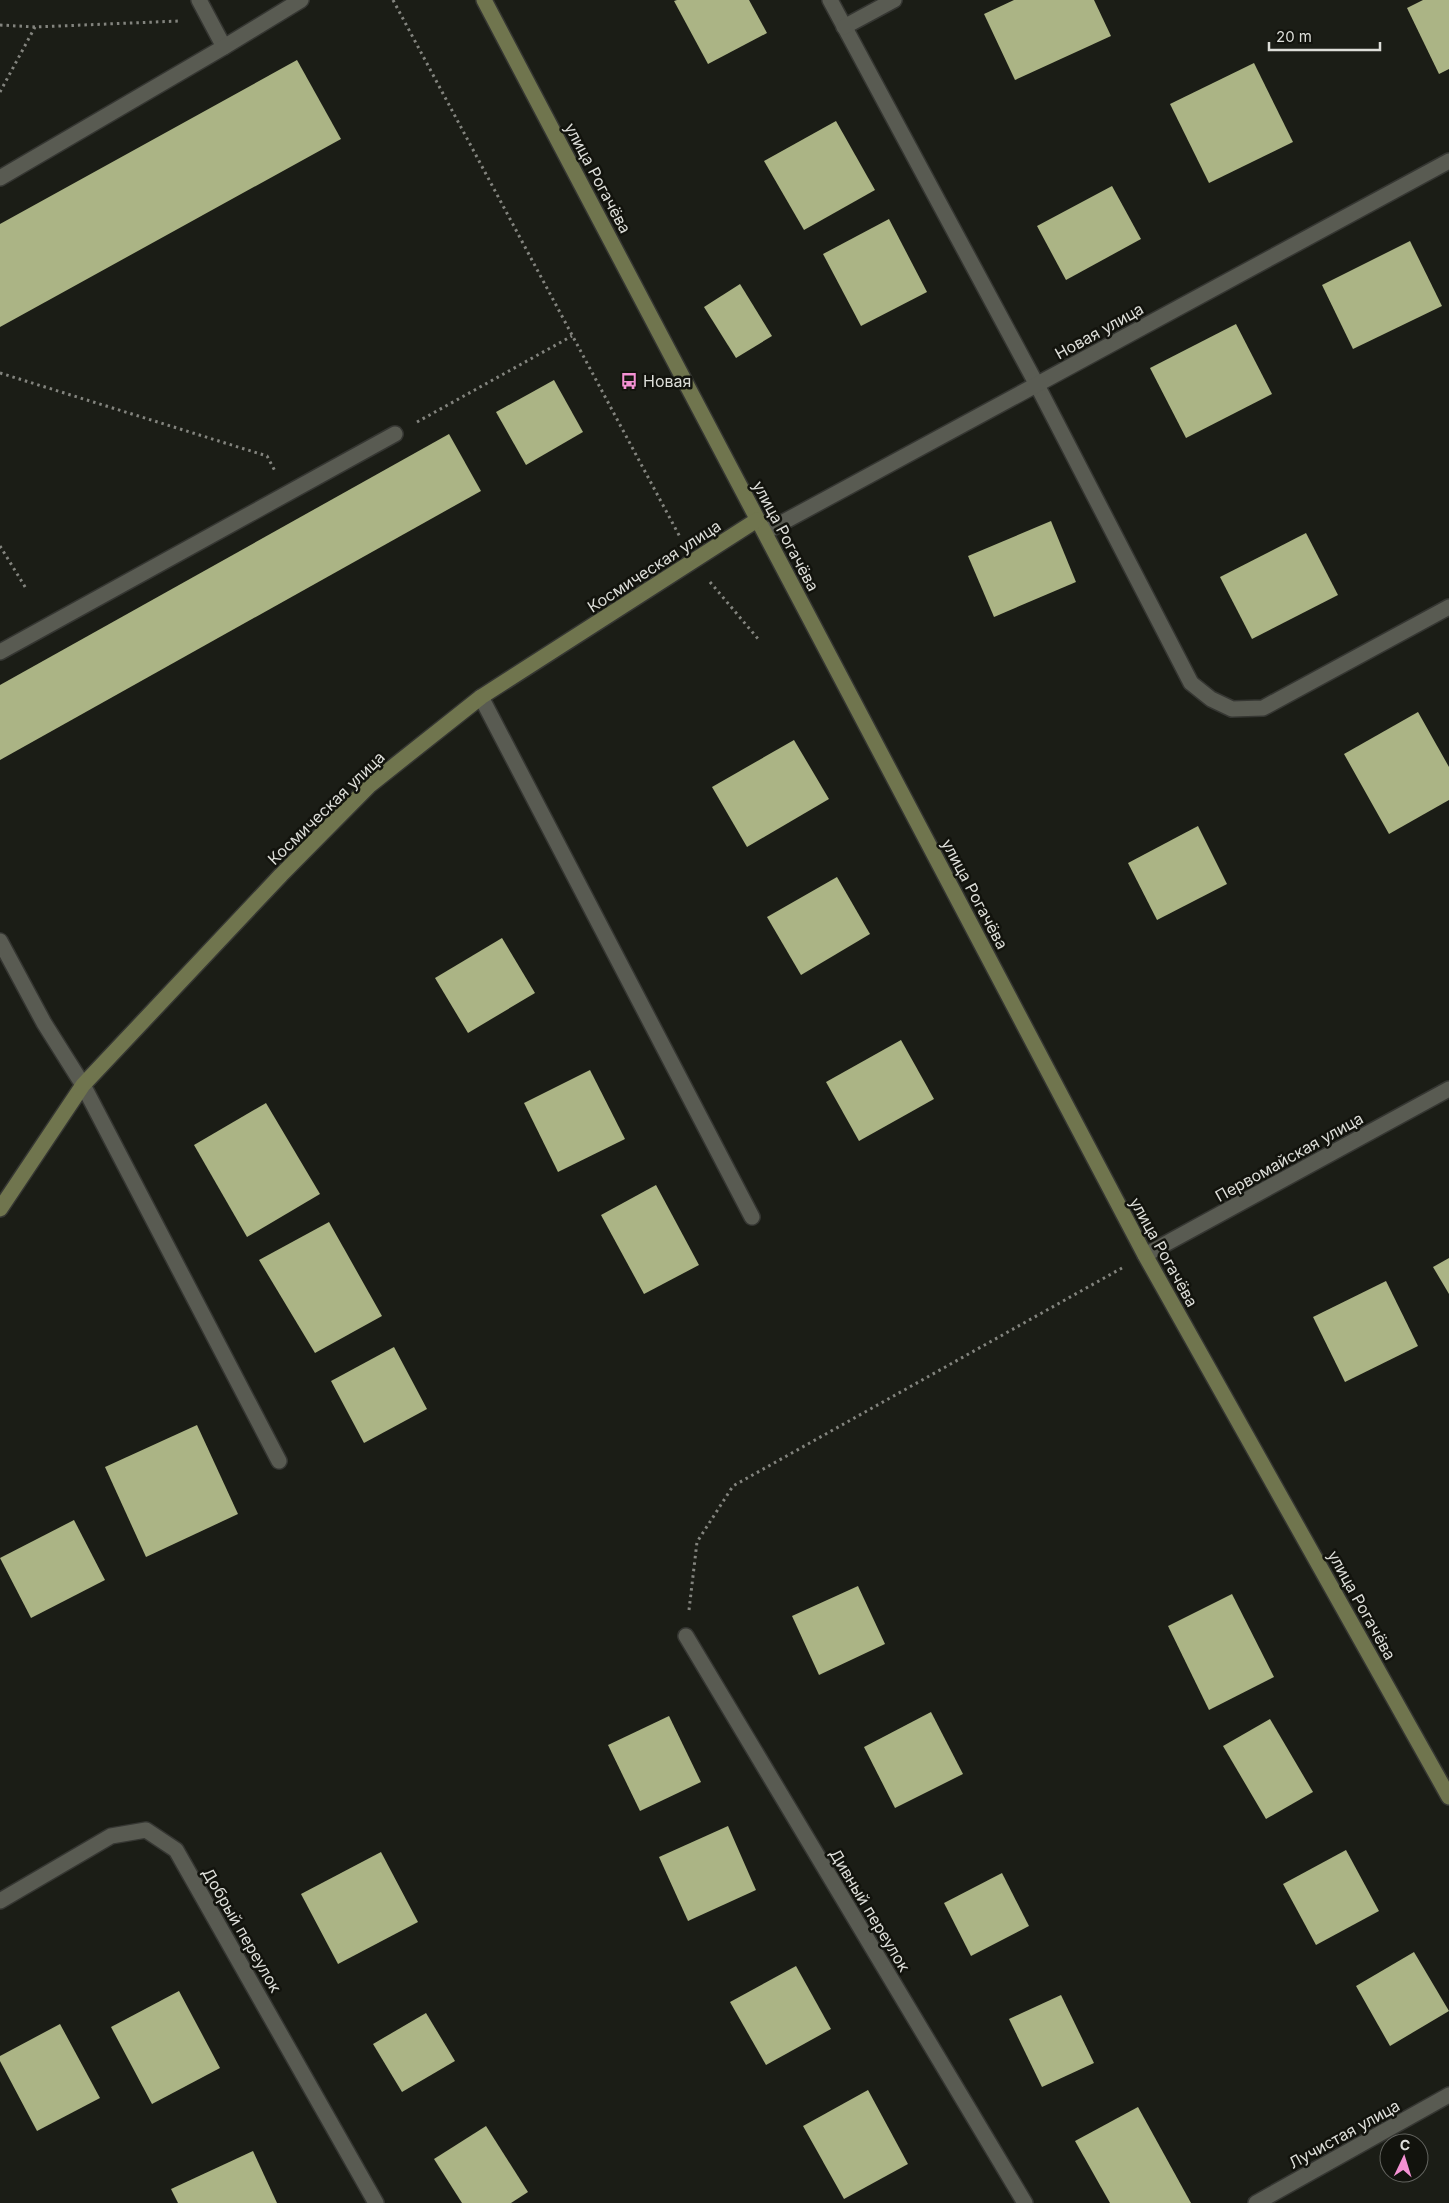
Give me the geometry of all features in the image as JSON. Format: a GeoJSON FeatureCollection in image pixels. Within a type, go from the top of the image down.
{"type":"FeatureCollection","features":[{"type":"Feature","properties":{"kind":"street"},"geometry":{"type":"LineString","coordinates":[[199,0],[224,48]]}},
{"type":"Feature","properties":{"kind":"street"},"geometry":{"type":"LineString","coordinates":[[0,178],[224,48],[301,0]]}},
{"type":"Feature","properties":{"kind":"street","name":"улица Рогачёва"},"geometry":{"type":"LineString","coordinates":[[484,0],[1145,1255],[1449,1797]]}},
{"type":"Feature","properties":{"kind":"street"},"geometry":{"type":"LineString","coordinates":[[830,0],[1037,385],[1191,684],[1211,698],[1232,709],[1263,708],[1449,607]]}},
{"type":"Feature","properties":{"kind":"street"},"geometry":{"type":"LineString","coordinates":[[844,27],[894,0]]}},
{"type":"Feature","properties":{"kind":"street","name":"Новая улица"},"geometry":{"type":"LineString","coordinates":[[761,526],[1037,385],[1449,161]]}},
{"type":"Feature","properties":{"kind":"street"},"geometry":{"type":"LineString","coordinates":[[0,652],[395,434]]}},
{"type":"Feature","properties":{"kind":"street","name":"Космическая улица"},"geometry":{"type":"LineString","coordinates":[[0,1209],[84,1084],[281,875],[370,785],[481,697],[693,562],[761,526]]}},
{"type":"Feature","properties":{"kind":"street"},"geometry":{"type":"LineString","coordinates":[[481,697],[752,1218]]}},
{"type":"Feature","properties":{"kind":"street"},"geometry":{"type":"LineString","coordinates":[[0,941],[44,1024],[84,1084],[279,1462]]}},
{"type":"Feature","properties":{"kind":"street","name":"Первомайская улица"},"geometry":{"type":"LineString","coordinates":[[1145,1255],[1449,1089]]}},
{"type":"Feature","properties":{"kind":"street","name":"Дивный переулок"},"geometry":{"type":"LineString","coordinates":[[686,1636],[1025,2203]]}},
{"type":"Feature","properties":{"kind":"street","name":"Добрый переулок"},"geometry":{"type":"LineString","coordinates":[[0,1901],[110,1836],[146,1830],[176,1850],[376,2203]]}},
{"type":"Feature","properties":{"kind":"street","name":"Лучистая улица"},"geometry":{"type":"LineString","coordinates":[[1256,2203],[1449,2095]]}},
{"type":"Feature","properties":{"kind":"path"},"geometry":{"type":"LineString","coordinates":[[393,0],[693,562],[759,640]]}},
{"type":"Feature","properties":{"kind":"path"},"geometry":{"type":"LineString","coordinates":[[0,25],[36,27],[209,20]]}},
{"type":"Feature","properties":{"kind":"path"},"geometry":{"type":"LineString","coordinates":[[0,92],[36,27]]}},
{"type":"Feature","properties":{"kind":"path"},"geometry":{"type":"LineString","coordinates":[[395,434],[572,336]]}},
{"type":"Feature","properties":{"kind":"path"},"geometry":{"type":"LineString","coordinates":[[0,373],[267,456],[288,493]]}},
{"type":"Feature","properties":{"kind":"path"},"geometry":{"type":"LineString","coordinates":[[0,546],[27,590]]}},
{"type":"Feature","properties":{"kind":"path"},"geometry":{"type":"LineString","coordinates":[[686,1636],[697,1542],[733,1486],[1145,1255]]}},
{"type":"Feature","properties":{"kind":"building"},"geometry":{"type":"Polygon","coordinates":[[[749,0],[767,33],[708,64],[674,1],[749,0]]]}},
{"type":"Feature","properties":{"kind":"building"},"geometry":{"type":"Polygon","coordinates":[[[1014,0],[1094,0],[1111,36],[1015,80],[984,14],[1014,0]]]}},
{"type":"Feature","properties":{"kind":"building"},"geometry":{"type":"Polygon","coordinates":[[[1423,0],[1449,0],[1449,69],[1439,74],[1407,8],[1423,0]]]}},
{"type":"Feature","properties":{"kind":"building"},"geometry":{"type":"Polygon","coordinates":[[[297,60],[341,139],[0,327],[0,224],[297,60]]]}},
{"type":"Feature","properties":{"kind":"building"},"geometry":{"type":"Polygon","coordinates":[[[1254,63],[1293,142],[1209,183],[1170,104],[1254,63]]]}},
{"type":"Feature","properties":{"kind":"building"},"geometry":{"type":"Polygon","coordinates":[[[836,121],[875,190],[804,230],[764,161],[836,121]]]}},
{"type":"Feature","properties":{"kind":"building"},"geometry":{"type":"Polygon","coordinates":[[[1112,186],[1141,239],[1066,280],[1037,226],[1112,186]]]}},
{"type":"Feature","properties":{"kind":"building"},"geometry":{"type":"Polygon","coordinates":[[[889,219],[927,292],[861,326],[823,254],[889,219]]]}},
{"type":"Feature","properties":{"kind":"building"},"geometry":{"type":"Polygon","coordinates":[[[1410,241],[1442,306],[1353,349],[1322,285],[1410,241]]]}},
{"type":"Feature","properties":{"kind":"building"},"geometry":{"type":"Polygon","coordinates":[[[740,284],[772,336],[736,358],[704,307],[740,284]]]}},
{"type":"Feature","properties":{"kind":"building"},"geometry":{"type":"Polygon","coordinates":[[[1236,324],[1272,394],[1186,438],[1150,368],[1236,324]]]}},
{"type":"Feature","properties":{"kind":"building"},"geometry":{"type":"Polygon","coordinates":[[[554,380],[583,432],[526,465],[496,412],[554,380]]]}},
{"type":"Feature","properties":{"kind":"building"},"geometry":{"type":"Polygon","coordinates":[[[449,434],[481,491],[0,760],[0,685],[449,434]]]}},
{"type":"Feature","properties":{"kind":"building"},"geometry":{"type":"Polygon","coordinates":[[[1051,521],[1076,582],[994,617],[968,556],[1051,521]]]}},
{"type":"Feature","properties":{"kind":"building"},"geometry":{"type":"Polygon","coordinates":[[[1306,533],[1338,595],[1252,639],[1220,577],[1306,533]]]}},
{"type":"Feature","properties":{"kind":"building"},"geometry":{"type":"Polygon","coordinates":[[[1418,712],[1449,767],[1449,800],[1389,834],[1344,754],[1418,712]]]}},
{"type":"Feature","properties":{"kind":"building"},"geometry":{"type":"Polygon","coordinates":[[[794,740],[829,799],[747,847],[712,787],[794,740]]]}},
{"type":"Feature","properties":{"kind":"building"},"geometry":{"type":"Polygon","coordinates":[[[1198,826],[1227,884],[1157,920],[1128,863],[1198,826]]]}},
{"type":"Feature","properties":{"kind":"building"},"geometry":{"type":"Polygon","coordinates":[[[837,877],[870,934],[801,975],[767,917],[837,877]]]}},
{"type":"Feature","properties":{"kind":"building"},"geometry":{"type":"Polygon","coordinates":[[[502,938],[535,993],[468,1033],[435,978],[502,938]]]}},
{"type":"Feature","properties":{"kind":"building"},"geometry":{"type":"Polygon","coordinates":[[[901,1040],[934,1099],[859,1141],[826,1082],[901,1040]]]}},
{"type":"Feature","properties":{"kind":"building"},"geometry":{"type":"Polygon","coordinates":[[[590,1070],[625,1139],[558,1172],[524,1103],[590,1070]]]}},
{"type":"Feature","properties":{"kind":"building"},"geometry":{"type":"Polygon","coordinates":[[[266,1103],[320,1194],[247,1237],[194,1145],[266,1103]]]}},
{"type":"Feature","properties":{"kind":"building"},"geometry":{"type":"Polygon","coordinates":[[[656,1185],[699,1265],[644,1294],[601,1215],[656,1185]]]}},
{"type":"Feature","properties":{"kind":"building"},"geometry":{"type":"Polygon","coordinates":[[[329,1222],[382,1316],[315,1353],[259,1260],[329,1222]]]}},
{"type":"Feature","properties":{"kind":"building"},"geometry":{"type":"Polygon","coordinates":[[[1449,1258],[1449,1294],[1433,1267],[1449,1258]]]}},
{"type":"Feature","properties":{"kind":"building"},"geometry":{"type":"Polygon","coordinates":[[[1386,1281],[1418,1346],[1345,1382],[1313,1317],[1386,1281]]]}},
{"type":"Feature","properties":{"kind":"building"},"geometry":{"type":"Polygon","coordinates":[[[394,1347],[427,1409],[364,1443],[331,1381],[394,1347]]]}},
{"type":"Feature","properties":{"kind":"building"},"geometry":{"type":"Polygon","coordinates":[[[197,1425],[238,1514],[146,1557],[105,1467],[197,1425]]]}},
{"type":"Feature","properties":{"kind":"building"},"geometry":{"type":"Polygon","coordinates":[[[74,1520],[105,1580],[31,1618],[0,1558],[74,1520]]]}},
{"type":"Feature","properties":{"kind":"building"},"geometry":{"type":"Polygon","coordinates":[[[858,1586],[885,1644],[819,1675],[792,1616],[858,1586]]]}},
{"type":"Feature","properties":{"kind":"building"},"geometry":{"type":"Polygon","coordinates":[[[1232,1594],[1274,1677],[1209,1710],[1168,1626],[1232,1594]]]}},
{"type":"Feature","properties":{"kind":"building"},"geometry":{"type":"Polygon","coordinates":[[[931,1712],[963,1774],[895,1808],[864,1747],[931,1712]]]}},
{"type":"Feature","properties":{"kind":"building"},"geometry":{"type":"Polygon","coordinates":[[[669,1716],[701,1782],[640,1811],[608,1745],[669,1716]]]}},
{"type":"Feature","properties":{"kind":"building"},"geometry":{"type":"Polygon","coordinates":[[[1270,1719],[1313,1792],[1266,1819],[1223,1746],[1270,1719]]]}},
{"type":"Feature","properties":{"kind":"building"},"geometry":{"type":"Polygon","coordinates":[[[728,1826],[756,1890],[688,1921],[659,1857],[728,1826]]]}},
{"type":"Feature","properties":{"kind":"building"},"geometry":{"type":"Polygon","coordinates":[[[1346,1850],[1379,1911],[1316,1945],[1283,1884],[1346,1850]]]}},
{"type":"Feature","properties":{"kind":"building"},"geometry":{"type":"Polygon","coordinates":[[[381,1852],[418,1922],[338,1964],[301,1894],[381,1852]]]}},
{"type":"Feature","properties":{"kind":"building"},"geometry":{"type":"Polygon","coordinates":[[[1002,1873],[1029,1926],[971,1956],[944,1903],[1002,1873]]]}},
{"type":"Feature","properties":{"kind":"building"},"geometry":{"type":"Polygon","coordinates":[[[1414,1952],[1449,2011],[1390,2046],[1356,1986],[1414,1952]]]}},
{"type":"Feature","properties":{"kind":"building"},"geometry":{"type":"Polygon","coordinates":[[[796,1966],[831,2029],[766,2065],[730,2002],[796,1966]]]}},
{"type":"Feature","properties":{"kind":"building"},"geometry":{"type":"Polygon","coordinates":[[[179,1991],[220,2068],[152,2104],[111,2027],[179,1991]]]}},
{"type":"Feature","properties":{"kind":"building"},"geometry":{"type":"Polygon","coordinates":[[[1061,1995],[1094,2063],[1042,2087],[1009,2019],[1061,1995]]]}},
{"type":"Feature","properties":{"kind":"building"},"geometry":{"type":"Polygon","coordinates":[[[426,2013],[455,2061],[402,2092],[373,2044],[426,2013]]]}},
{"type":"Feature","properties":{"kind":"building"},"geometry":{"type":"Polygon","coordinates":[[[60,2024],[100,2098],[37,2131],[0,2061],[0,2056],[60,2024]]]}},
{"type":"Feature","properties":{"kind":"building"},"geometry":{"type":"Polygon","coordinates":[[[868,2090],[908,2164],[844,2199],[803,2126],[868,2090]]]}},
{"type":"Feature","properties":{"kind":"building"},"geometry":{"type":"Polygon","coordinates":[[[1138,2107],[1191,2203],[1110,2203],[1075,2141],[1138,2107]]]}},
{"type":"Feature","properties":{"kind":"building"},"geometry":{"type":"Polygon","coordinates":[[[486,2126],[528,2192],[511,2203],[462,2203],[434,2159],[486,2126]]]}},
{"type":"Feature","properties":{"kind":"building"},"geometry":{"type":"Polygon","coordinates":[[[253,2151],[277,2203],[178,2203],[171,2189],[253,2151]]]}},
{"type":"Feature","properties":{"kind":"place","name":"Новая"},"geometry":{"type":"Point","coordinates":[629,381]}}]}
